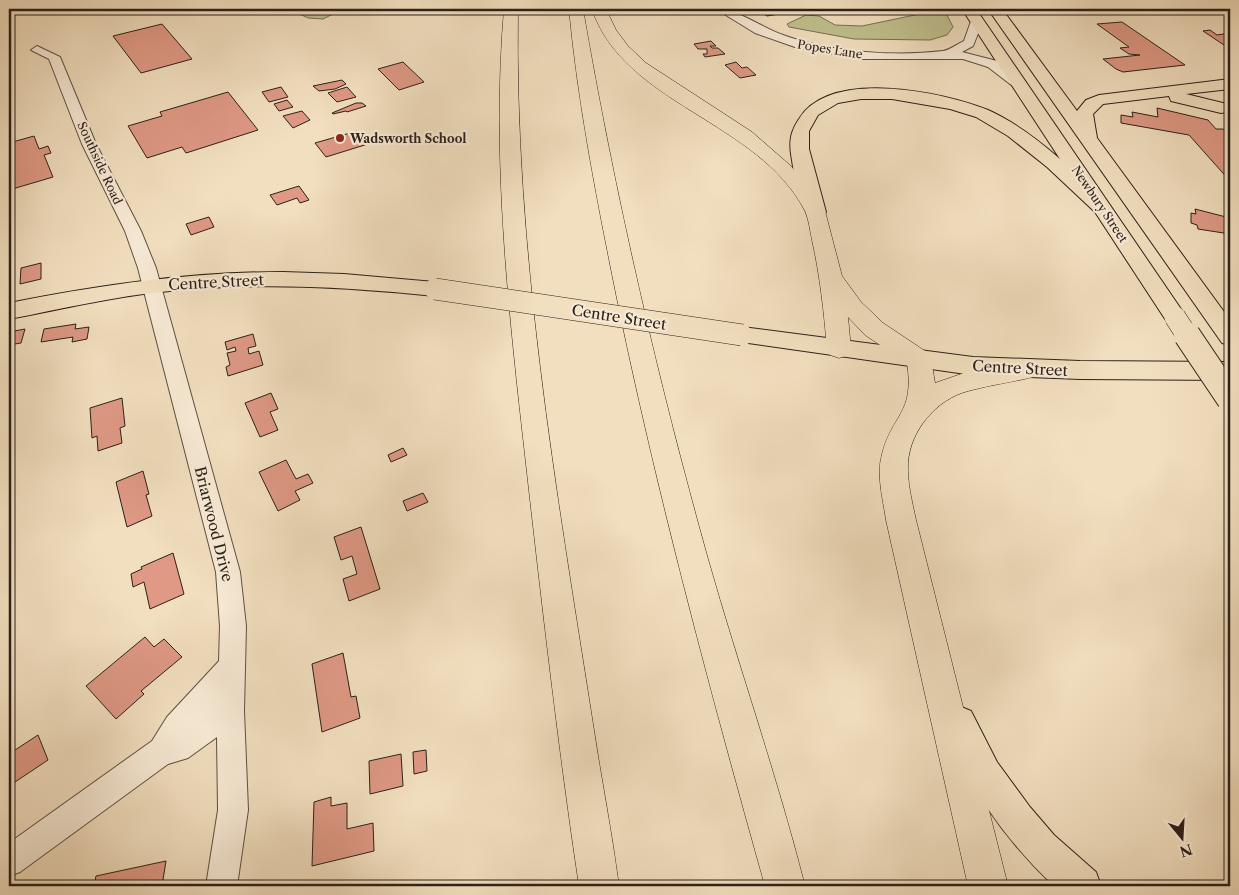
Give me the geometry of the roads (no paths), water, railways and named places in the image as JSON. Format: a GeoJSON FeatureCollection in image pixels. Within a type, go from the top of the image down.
{"type":"FeatureCollection","features":[{"type":"Feature","properties":{"kind":"highway"},"geometry":{"type":"LineString","coordinates":[[501,9],[509,40]]}},
{"type":"Feature","properties":{"kind":"highway"},"geometry":{"type":"LineString","coordinates":[[511,9],[509,40],[510,132],[528,373],[563,650],[598,886]]}},
{"type":"Feature","properties":{"kind":"highway"},"geometry":{"type":"LineString","coordinates":[[576,9],[586,85],[605,195],[666,457],[785,886]]}},
{"type":"Feature","properties":{"kind":"highway"},"geometry":{"type":"LineString","coordinates":[[599,9],[609,34],[628,56],[661,81],[746,136],[786,173],[816,212],[833,280],[840,350]]}},
{"type":"Feature","properties":{"kind":"highway"},"geometry":{"type":"LineString","coordinates":[[833,280],[853,308],[874,329],[919,359],[923,380],[919,407],[900,442],[894,462],[895,484],[988,886]]}},
{"type":"Feature","properties":{"kind":"highway"},"geometry":{"type":"LineString","coordinates":[[919,407],[943,390],[964,382],[1031,369]]}},
{"type":"Feature","properties":{"kind":"main road","name":"Newbury Street"},"geometry":{"type":"LineString","coordinates":[[995,9],[1230,337]]}},
{"type":"Feature","properties":{"kind":"main road","name":"Newbury Street"},"geometry":{"type":"LineString","coordinates":[[973,15],[1230,399]]}},
{"type":"Feature","properties":{"kind":"main road"},"geometry":{"type":"LineString","coordinates":[[1033,62],[1048,77],[1075,93],[1116,98]]}},
{"type":"Feature","properties":{"kind":"main road"},"geometry":{"type":"LineString","coordinates":[[1088,138],[1084,124],[1084,114],[1088,108],[1099,100],[1230,84]]}},
{"type":"Feature","properties":{"kind":"main road"},"geometry":{"type":"LineString","coordinates":[[1201,88],[1203,96],[1227,107]]}},
{"type":"Feature","properties":{"kind":"main road"},"geometry":{"type":"LineString","coordinates":[[816,212],[800,145],[800,132],[804,122],[818,107],[832,101],[862,95],[890,93],[939,100],[1000,122],[1040,152],[1102,208]]}},
{"type":"Feature","properties":{"kind":"main road"},"geometry":{"type":"LineString","coordinates":[[1141,95],[1172,96],[1227,107]]}},
{"type":"Feature","properties":{"kind":"main road","name":"Centre Street"},"geometry":{"type":"LineString","coordinates":[[9,311],[153,286],[193,282],[307,279],[356,281],[435,289],[840,350],[973,366],[1031,369],[1230,371]]}},
{"type":"Feature","properties":{"kind":"main road"},"geometry":{"type":"LineString","coordinates":[[943,688],[984,774],[1011,813],[1042,850],[1082,886]]}},
{"type":"Feature","properties":{"kind":"street","name":"Popes Lane"},"geometry":{"type":"LineString","coordinates":[[722,9],[769,36],[842,53],[884,56],[946,55],[980,58],[990,62],[1019,84]]}},
{"type":"Feature","properties":{"kind":"street","name":"Popes Lane"},"geometry":{"type":"LineString","coordinates":[[946,55],[969,43],[973,15]]}},
{"type":"Feature","properties":{"kind":"street","name":"Southside Road"},"geometry":{"type":"LineString","coordinates":[[37,50],[54,57],[89,144],[133,231],[153,286]]}},
{"type":"Feature","properties":{"kind":"street","name":"Briarwood Drive"},"geometry":{"type":"LineString","coordinates":[[153,286],[228,572],[233,626],[230,711],[233,810],[222,886]]}},
{"type":"Feature","properties":{"kind":"street"},"geometry":{"type":"LineString","coordinates":[[9,861],[162,751],[177,727],[231,666]]}},
{"type":"Feature","properties":{"kind":"street"},"geometry":{"type":"LineString","coordinates":[[162,751],[178,748],[230,711]]}},
{"type":"Feature","properties":{"kind":"place","name":"Wadsworth School"},"geometry":{"type":"Point","coordinates":[340,138]}}]}
